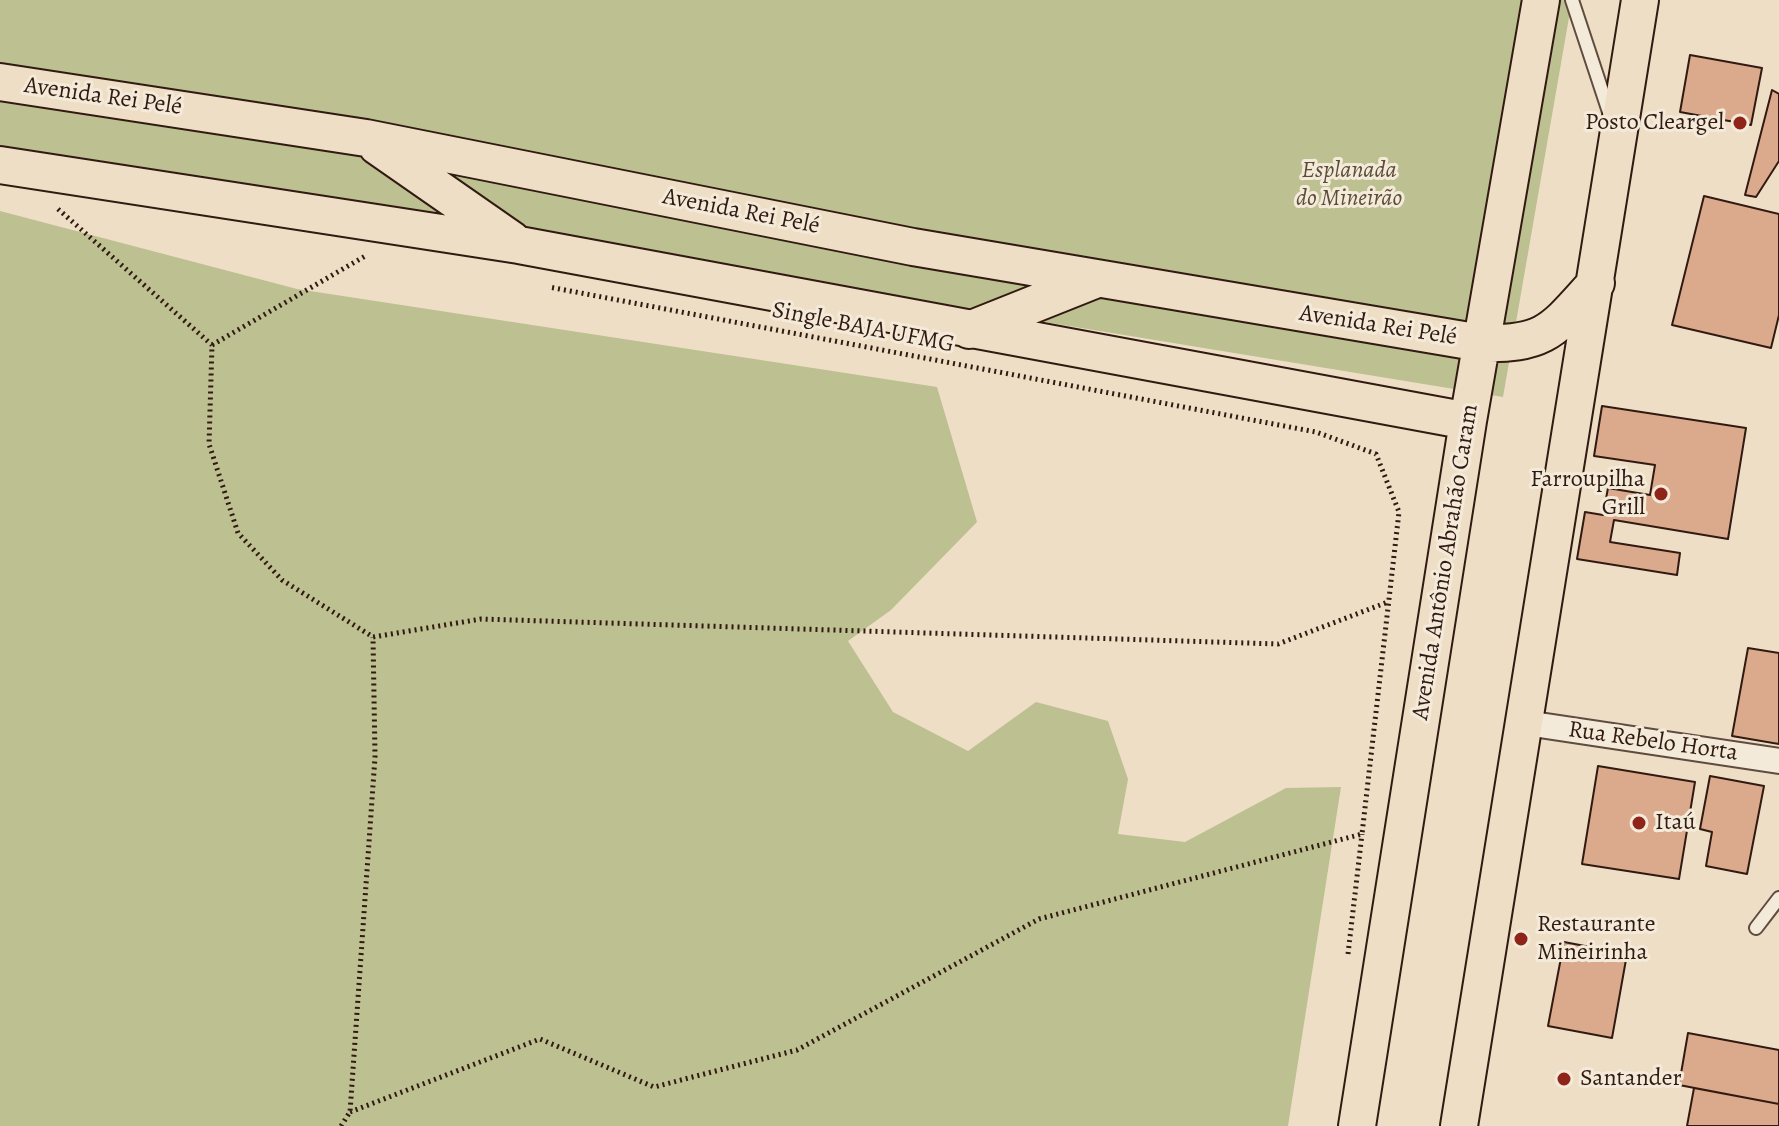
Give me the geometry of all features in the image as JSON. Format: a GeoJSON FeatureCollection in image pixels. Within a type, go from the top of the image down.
{"type":"FeatureCollection","features":[{"type":"Feature","properties":{"kind":"main road","name":"Avenida Antônio Abrahão Caram"},"geometry":{"type":"LineString","coordinates":[[1357,1126],[1468,421],[1541,0]]}},
{"type":"Feature","properties":{"kind":"main road"},"geometry":{"type":"LineString","coordinates":[[1459,1126],[1640,0]]}},
{"type":"Feature","properties":{"kind":"main road","name":"Avenida Rei Pelé"},"geometry":{"type":"LineString","coordinates":[[0,82],[366,138],[898,244],[1481,343],[1514,344],[1551,333],[1596,283]]}},
{"type":"Feature","properties":{"kind":"main road"},"geometry":{"type":"LineString","coordinates":[[366,138],[519,245]]}},
{"type":"Feature","properties":{"kind":"main road"},"geometry":{"type":"LineString","coordinates":[[0,165],[519,245],[1468,421]]}},
{"type":"Feature","properties":{"kind":"main road"},"geometry":{"type":"LineString","coordinates":[[969,330],[1097,279]]}},
{"type":"Feature","properties":{"kind":"street","name":"Rua Rebelo Horta"},"geometry":{"type":"LineString","coordinates":[[1526,723],[1779,761]]}},
{"type":"Feature","properties":{"kind":"lane"},"geometry":{"type":"LineString","coordinates":[[1572,0],[1619,139]]}},
{"type":"Feature","properties":{"kind":"lane"},"geometry":{"type":"LineString","coordinates":[[1756,928],[1779,898]]}},
{"type":"Feature","properties":{"kind":"path"},"geometry":{"type":"LineString","coordinates":[[48,199],[212,345]]}},
{"type":"Feature","properties":{"kind":"path"},"geometry":{"type":"LineString","coordinates":[[212,345],[370,253]]}},
{"type":"Feature","properties":{"kind":"path","name":"Single BAJA UFMG"},"geometry":{"type":"LineString","coordinates":[[350,1112],[540,1039],[654,1087],[797,1050],[1039,919],[1362,834],[1399,512],[1376,454],[1316,432],[541,286]]}},
{"type":"Feature","properties":{"kind":"path"},"geometry":{"type":"LineString","coordinates":[[212,345],[209,444],[238,533],[282,580],[373,637],[481,619],[1278,644],[1388,602]]}},
{"type":"Feature","properties":{"kind":"path"},"geometry":{"type":"LineString","coordinates":[[341,1126],[350,1112],[375,757],[373,637]]}},
{"type":"Feature","properties":{"kind":"green space","name":"Esplanada do Mineirão"},"geometry":{"type":"Polygon","coordinates":[[[0,0],[1572,0],[1503,397],[0,151],[0,0]]]}},
{"type":"Feature","properties":{"kind":"green space"},"geometry":{"type":"Polygon","coordinates":[[[0,211],[297,289],[937,387],[977,522],[891,610],[848,641],[893,712],[968,751],[1036,702],[1108,721],[1128,779],[1118,834],[1185,842],[1286,788],[1341,787],[1288,1126],[0,1126],[0,211]]]}},
{"type":"Feature","properties":{"kind":"building"},"geometry":{"type":"Polygon","coordinates":[[[1690,55],[1762,68],[1751,125],[1680,112],[1690,55]]]}},
{"type":"Feature","properties":{"kind":"building"},"geometry":{"type":"Polygon","coordinates":[[[1772,90],[1779,94],[1779,161],[1756,197],[1745,195],[1772,90]]]}},
{"type":"Feature","properties":{"kind":"building"},"geometry":{"type":"Polygon","coordinates":[[[1704,196],[1779,214],[1779,315],[1771,348],[1672,325],[1704,196]]]}},
{"type":"Feature","properties":{"kind":"building"},"geometry":{"type":"Polygon","coordinates":[[[1602,406],[1746,428],[1728,539],[1614,520],[1610,542],[1680,553],[1677,575],[1577,559],[1585,512],[1603,515],[1608,488],[1650,495],[1655,465],[1594,456],[1602,406]]]}},
{"type":"Feature","properties":{"kind":"building"},"geometry":{"type":"Polygon","coordinates":[[[1748,648],[1779,653],[1779,744],[1732,736],[1748,648]]]}},
{"type":"Feature","properties":{"kind":"building","name":"Itaú"},"geometry":{"type":"Polygon","coordinates":[[[1598,766],[1695,782],[1679,879],[1582,864],[1598,766]]]}},
{"type":"Feature","properties":{"kind":"building"},"geometry":{"type":"Polygon","coordinates":[[[1710,776],[1764,786],[1747,874],[1706,866],[1712,832],[1700,829],[1710,776]]]}},
{"type":"Feature","properties":{"kind":"building"},"geometry":{"type":"Polygon","coordinates":[[[1564,942],[1627,954],[1612,1038],[1548,1026],[1564,942]]]}},
{"type":"Feature","properties":{"kind":"building"},"geometry":{"type":"Polygon","coordinates":[[[1688,1033],[1779,1050],[1779,1104],[1679,1085],[1688,1033]]]}},
{"type":"Feature","properties":{"kind":"building"},"geometry":{"type":"Polygon","coordinates":[[[1694,1088],[1779,1104],[1779,1126],[1687,1126],[1694,1088]]]}},
{"type":"Feature","properties":{"kind":"place","name":"Posto Cleargel"},"geometry":{"type":"Point","coordinates":[1740,123]}},
{"type":"Feature","properties":{"kind":"place","name":"Farroupilha Grill"},"geometry":{"type":"Point","coordinates":[1661,494]}},
{"type":"Feature","properties":{"kind":"place","name":"Itaú"},"geometry":{"type":"Point","coordinates":[1639,823]}},
{"type":"Feature","properties":{"kind":"place","name":"Restaurante Mineirinha"},"geometry":{"type":"Point","coordinates":[1521,939]}},
{"type":"Feature","properties":{"kind":"place","name":"Santander"},"geometry":{"type":"Point","coordinates":[1564,1079]}}]}
